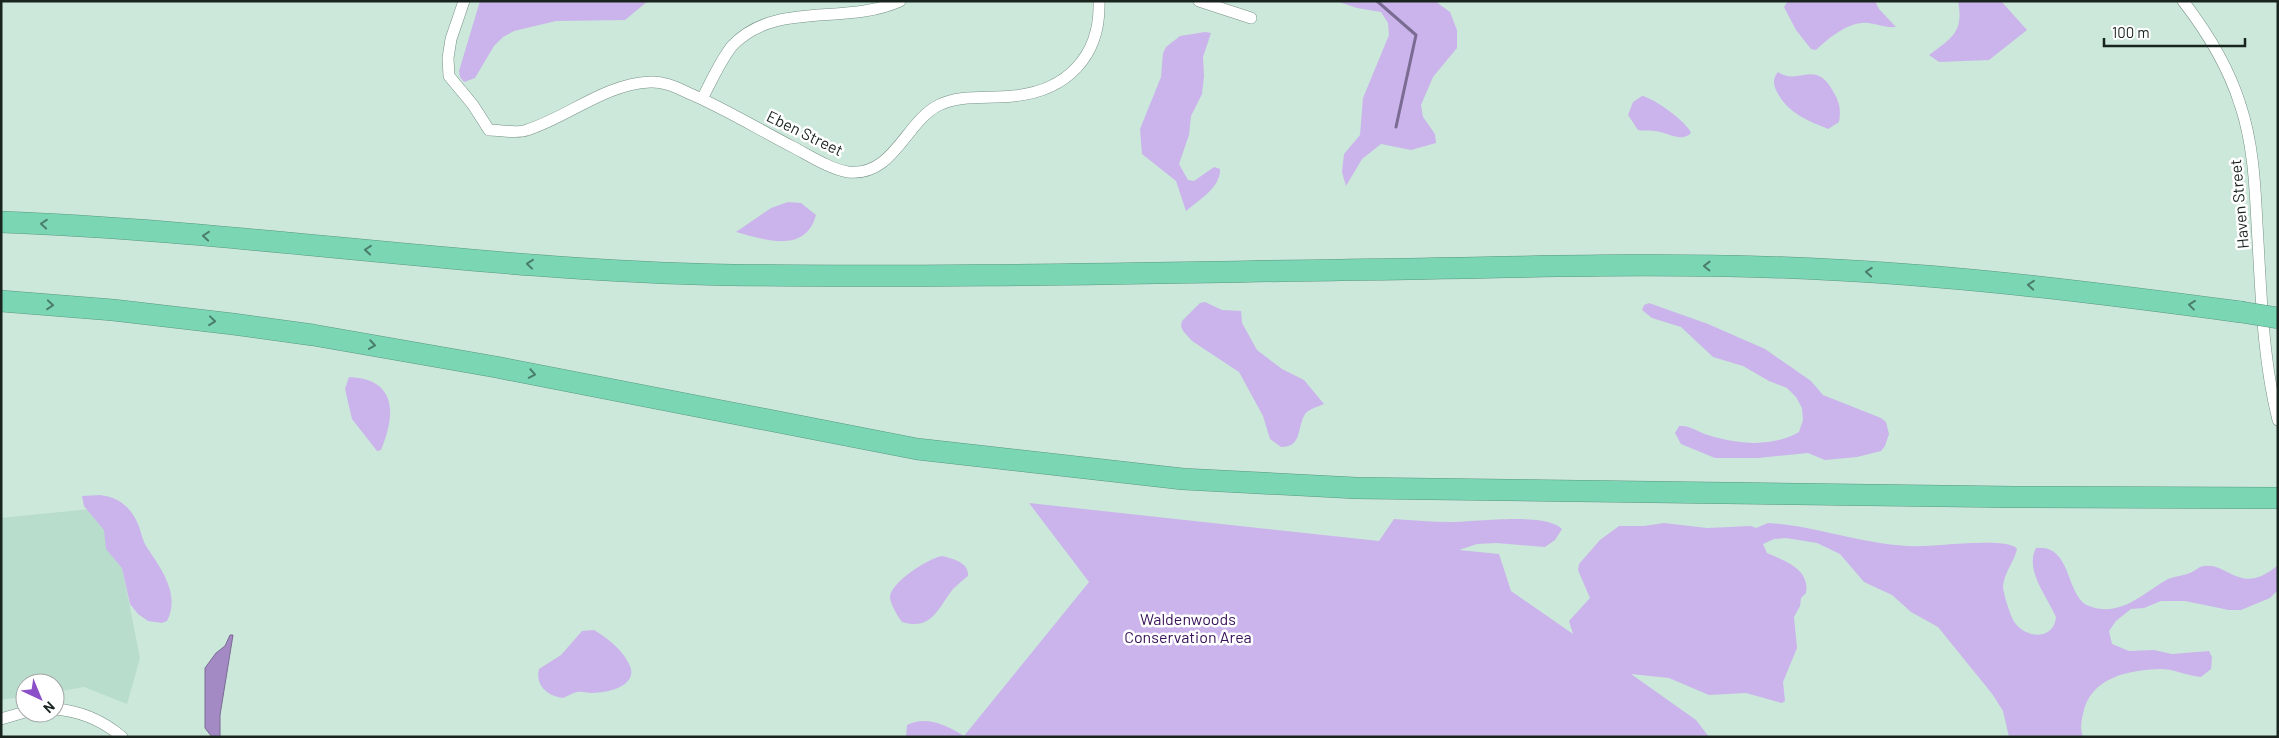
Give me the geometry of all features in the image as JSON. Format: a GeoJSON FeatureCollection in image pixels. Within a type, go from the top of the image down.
{"type":"FeatureCollection","features":[{"type":"Feature","properties":{"kind":"highway"},"geometry":{"type":"LineString","coordinates":[[1,222],[133,230],[578,269],[725,275],[1052,275],[1607,265],[1834,269],[2040,286],[2278,318]]}},
{"type":"Feature","properties":{"kind":"highway"},"geometry":{"type":"LineString","coordinates":[[1,301],[113,310],[295,333],[505,369],[917,449],[1183,479],[1356,488],[2015,497],[2275,498]]}},
{"type":"Feature","properties":{"kind":"street","name":"Eben Street"},"geometry":{"type":"LineString","coordinates":[[464,1],[448,58],[449,76],[473,105],[489,130],[525,131],[603,95],[639,83],[659,82],[669,84],[702,99],[820,161],[846,172],[865,171],[886,160],[921,118],[945,102],[1032,94],[1063,80],[1078,67],[1089,50],[1099,23],[1099,1]]}},
{"type":"Feature","properties":{"kind":"street"},"geometry":{"type":"LineString","coordinates":[[702,99],[731,48],[756,25],[776,17],[800,14],[840,14],[882,7],[900,1]]}},
{"type":"Feature","properties":{"kind":"street"},"geometry":{"type":"LineString","coordinates":[[1199,1],[1251,18]]}},
{"type":"Feature","properties":{"kind":"street","name":"Haven Street"},"geometry":{"type":"LineString","coordinates":[[2183,1],[2204,30],[2229,76],[2248,132],[2254,176],[2268,370],[2278,420]]}},
{"type":"Feature","properties":{"kind":"street"},"geometry":{"type":"LineString","coordinates":[[65,711],[90,716],[102,722],[122,737]]}},
{"type":"Feature","properties":{"kind":"street"},"geometry":{"type":"LineString","coordinates":[[1,719],[15,715]]}},
{"type":"Feature","properties":{"kind":"shaded area"},"geometry":{"type":"Polygon","coordinates":[[[110,507],[140,658],[127,704],[84,687],[65,690],[65,673],[15,673],[15,698],[1,700],[1,518],[110,507]]]}},
{"type":"Feature","properties":{"kind":"shaded area"},"geometry":{"type":"Polygon","coordinates":[[[230,635],[233,635],[220,715],[220,737],[212,737],[205,728],[205,668],[216,653],[225,646],[230,635]]]}},
{"type":"Feature","properties":{"kind":"green space"},"geometry":{"type":"Polygon","coordinates":[[[480,1],[648,1],[625,20],[556,21],[514,31],[503,37],[494,46],[475,78],[464,82],[460,77],[459,71],[480,1]]]}},
{"type":"Feature","properties":{"kind":"green space"},"geometry":{"type":"Polygon","coordinates":[[[1336,1],[1435,1],[1450,12],[1457,30],[1457,48],[1433,77],[1421,105],[1423,117],[1435,134],[1436,143],[1411,150],[1381,144],[1362,159],[1346,186],[1342,172],[1344,154],[1360,135],[1363,98],[1389,35],[1388,23],[1381,12],[1357,8],[1336,1]]]}},
{"type":"Feature","properties":{"kind":"green space"},"geometry":{"type":"Polygon","coordinates":[[[1788,1],[1875,1],[1879,9],[1896,27],[1861,23],[1833,36],[1816,50],[1811,49],[1796,30],[1784,7],[1788,1]]]}},
{"type":"Feature","properties":{"kind":"green space"},"geometry":{"type":"Polygon","coordinates":[[[1958,1],[2001,1],[2027,30],[1989,60],[1939,62],[1929,55],[1950,39],[1958,27],[1958,1]]]}},
{"type":"Feature","properties":{"kind":"green space"},"geometry":{"type":"Polygon","coordinates":[[[1205,32],[1211,33],[1203,57],[1204,76],[1202,94],[1191,116],[1189,135],[1179,164],[1188,180],[1194,181],[1214,167],[1220,169],[1217,182],[1213,187],[1186,211],[1176,181],[1142,154],[1140,129],[1161,77],[1163,53],[1166,47],[1180,36],[1205,32]]]}},
{"type":"Feature","properties":{"kind":"green space"},"geometry":{"type":"Polygon","coordinates":[[[1778,72],[1793,77],[1814,74],[1827,82],[1838,100],[1839,122],[1828,129],[1805,119],[1791,110],[1780,98],[1775,87],[1774,78],[1778,72]]]}},
{"type":"Feature","properties":{"kind":"green space"},"geometry":{"type":"Polygon","coordinates":[[[1642,96],[1670,111],[1691,133],[1687,136],[1678,137],[1660,132],[1638,130],[1628,115],[1633,102],[1642,96]]]}},
{"type":"Feature","properties":{"kind":"green space"},"geometry":{"type":"Polygon","coordinates":[[[788,202],[801,203],[816,215],[811,228],[803,236],[793,240],[782,241],[758,238],[736,232],[771,208],[788,202]]]}},
{"type":"Feature","properties":{"kind":"green space"},"geometry":{"type":"Polygon","coordinates":[[[1205,302],[1222,310],[1241,311],[1242,323],[1257,350],[1282,369],[1304,380],[1324,404],[1305,414],[1296,441],[1292,444],[1281,447],[1270,439],[1263,416],[1239,372],[1192,341],[1183,331],[1182,321],[1200,303],[1205,302]]]}},
{"type":"Feature","properties":{"kind":"green space"},"geometry":{"type":"Polygon","coordinates":[[[1649,303],[1708,324],[1765,349],[1811,381],[1823,395],[1881,418],[1886,422],[1889,434],[1885,446],[1881,451],[1857,457],[1825,460],[1808,453],[1758,458],[1715,458],[1681,444],[1675,433],[1679,426],[1731,441],[1754,443],[1789,437],[1799,432],[1803,420],[1802,408],[1796,397],[1787,388],[1769,381],[1743,366],[1713,357],[1681,327],[1652,318],[1642,310],[1644,305],[1649,303]]]}},
{"type":"Feature","properties":{"kind":"green space"},"geometry":{"type":"Polygon","coordinates":[[[349,377],[365,379],[376,384],[384,391],[389,401],[389,424],[381,450],[377,451],[352,419],[345,389],[349,377]]]}},
{"type":"Feature","properties":{"kind":"green space"},"geometry":{"type":"Polygon","coordinates":[[[100,495],[113,498],[123,504],[135,518],[145,543],[167,581],[172,601],[167,621],[162,623],[148,621],[138,614],[130,604],[122,568],[106,549],[104,530],[84,506],[82,496],[100,495]]]}},
{"type":"Feature","properties":{"kind":"green space","name":"Waldenwoods Conservation Area"},"geometry":{"type":"Polygon","coordinates":[[[1029,503],[1379,541],[1394,519],[1452,522],[1526,519],[1554,524],[1562,529],[1555,540],[1545,547],[1496,543],[1477,544],[1459,550],[1499,554],[1511,591],[1573,634],[1569,621],[1590,598],[1578,570],[1579,564],[1600,540],[1619,526],[1644,526],[1664,523],[1707,528],[1751,526],[1756,528],[1768,523],[1807,528],[1884,544],[1904,546],[1974,543],[2012,545],[2017,549],[2003,586],[2009,611],[2020,628],[2026,632],[2039,635],[2050,630],[2054,625],[2056,617],[2035,574],[2033,557],[2036,548],[2048,549],[2057,554],[2063,562],[2081,601],[2089,606],[2101,609],[2111,609],[2131,602],[2168,579],[2190,573],[2200,567],[2210,566],[2243,578],[2253,578],[2265,574],[2278,565],[2278,590],[2270,598],[2241,610],[2229,610],[2185,601],[2161,601],[2144,608],[2131,609],[2116,621],[2109,631],[2112,644],[2129,651],[2154,650],[2172,654],[2209,651],[2212,657],[2211,669],[2201,677],[2160,669],[2135,671],[2112,678],[2093,692],[2087,702],[2081,723],[2083,737],[2009,737],[2003,711],[1993,695],[1938,627],[1911,612],[1892,595],[1864,582],[1840,554],[1817,543],[1786,538],[1774,539],[1763,544],[1767,553],[1795,567],[1804,578],[1806,585],[1806,593],[1801,598],[1800,606],[1794,617],[1797,648],[1783,682],[1785,701],[1782,703],[1746,693],[1709,695],[1669,678],[1631,674],[1696,720],[1709,737],[906,737],[907,725],[922,721],[944,725],[964,736],[1089,582],[1029,503]]]}},
{"type":"Feature","properties":{"kind":"green space"},"geometry":{"type":"Polygon","coordinates":[[[942,556],[963,564],[968,571],[968,576],[953,589],[938,610],[927,621],[912,624],[902,622],[892,604],[891,592],[911,572],[928,561],[942,556]]]}},
{"type":"Feature","properties":{"kind":"green space"},"geometry":{"type":"Polygon","coordinates":[[[594,630],[610,641],[624,655],[630,666],[630,679],[620,687],[606,692],[577,692],[563,698],[547,692],[539,680],[539,669],[561,655],[582,631],[594,630]]]}},
{"type":"Feature","properties":{"kind":"waterway"},"geometry":{"type":"LineString","coordinates":[[1377,1],[1416,35],[1396,127]]}}]}
